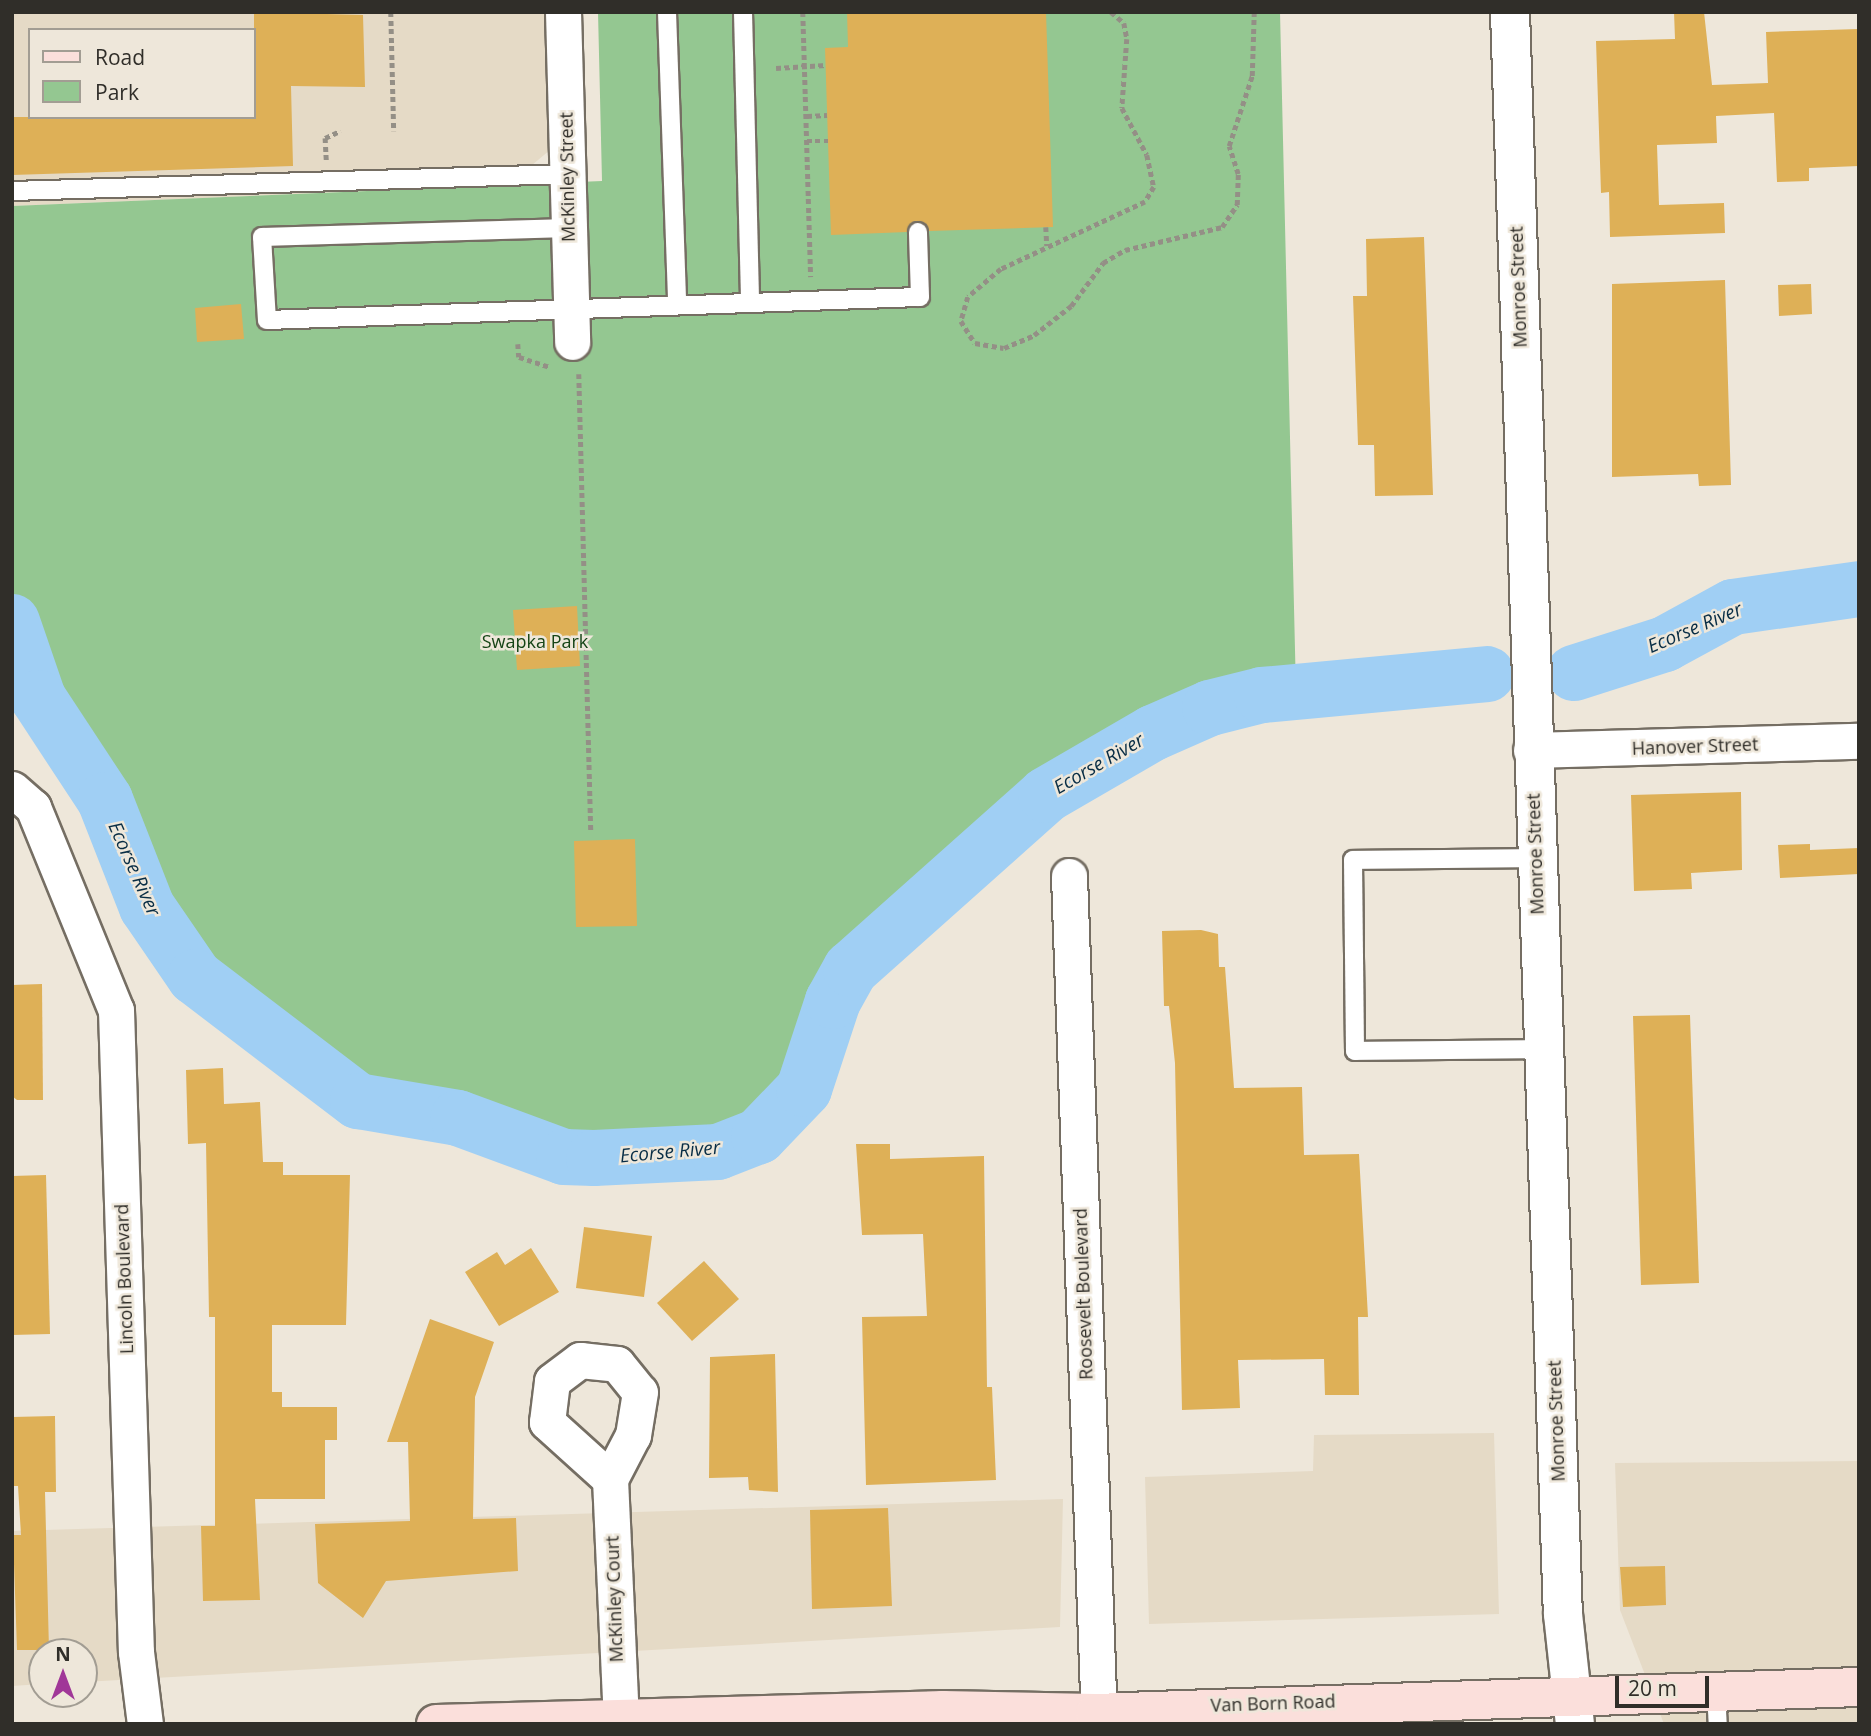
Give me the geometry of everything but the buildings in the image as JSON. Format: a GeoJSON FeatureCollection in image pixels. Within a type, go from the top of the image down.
{"type":"FeatureCollection","features":[{"type":"Feature","properties":{"kind":"main road","name":"Van Born Road"},"geometry":{"type":"LineString","coordinates":[[436,1724],[621,1719],[1097,1718],[1717,1707],[1859,1687]]}},
{"type":"Feature","properties":{"kind":"street","name":"McKinley Street"},"geometry":{"type":"LineString","coordinates":[[563,12],[572,342]]}},
{"type":"Feature","properties":{"kind":"street","name":"Monroe Street"},"geometry":{"type":"LineString","coordinates":[[1510,12],[1535,858],[1563,1614],[1575,1709]]}},
{"type":"Feature","properties":{"kind":"street","name":"Hanover Street"},"geometry":{"type":"LineString","coordinates":[[1531,732],[1859,741]]}},
{"type":"Feature","properties":{"kind":"street","name":"Lincoln Boulevard"},"geometry":{"type":"LineString","coordinates":[[12,789],[33,807],[116,1010],[136,1652],[145,1724]]}},
{"type":"Feature","properties":{"kind":"street","name":"Roosevelt Boulevard"},"geometry":{"type":"LineString","coordinates":[[1069,876],[1097,1718]]}},
{"type":"Feature","properties":{"kind":"street","name":"McKinley Court"},"geometry":{"type":"LineString","coordinates":[[610,1479],[621,1719]]}},
{"type":"Feature","properties":{"kind":"lane"},"geometry":{"type":"LineString","coordinates":[[667,12],[677,304]]}},
{"type":"Feature","properties":{"kind":"lane"},"geometry":{"type":"LineString","coordinates":[[743,12],[750,301]]}},
{"type":"Feature","properties":{"kind":"lane"},"geometry":{"type":"LineString","coordinates":[[12,191],[567,174]]}},
{"type":"Feature","properties":{"kind":"lane"},"geometry":{"type":"LineString","coordinates":[[568,228],[262,237],[267,320],[571,307],[920,297],[918,232]]}},
{"type":"Feature","properties":{"kind":"lane"},"geometry":{"type":"LineString","coordinates":[[1535,858],[1353,860],[1355,1051],[1542,1049]]}},
{"type":"Feature","properties":{"kind":"path"},"geometry":{"type":"LineString","coordinates":[[391,12],[394,131]]}},
{"type":"Feature","properties":{"kind":"path"},"geometry":{"type":"LineString","coordinates":[[799,276],[811,277],[803,12]]}},
{"type":"Feature","properties":{"kind":"path"},"geometry":{"type":"LineString","coordinates":[[1111,12],[1124,23],[1127,39],[1122,108],[1147,155],[1154,187],[1145,202],[1002,269],[968,297],[961,321],[975,343],[1004,348],[1034,335],[1071,306],[1103,262],[1125,250],[1222,227],[1237,205],[1238,174],[1229,146],[1252,76],[1254,12]]}},
{"type":"Feature","properties":{"kind":"path"},"geometry":{"type":"LineString","coordinates":[[776,68],[826,65]]}},
{"type":"Feature","properties":{"kind":"path"},"geometry":{"type":"LineString","coordinates":[[807,116],[827,115]]}},
{"type":"Feature","properties":{"kind":"path"},"geometry":{"type":"LineString","coordinates":[[807,141],[828,141]]}},
{"type":"Feature","properties":{"kind":"path"},"geometry":{"type":"LineString","coordinates":[[1046,227],[1047,246]]}},
{"type":"Feature","properties":{"kind":"path"},"geometry":{"type":"LineString","coordinates":[[572,342],[579,367],[591,830]]}},
{"type":"Feature","properties":{"kind":"shaded area"},"geometry":{"type":"Polygon","coordinates":[[[12,12],[548,12],[550,150],[508,185],[12,206],[12,12]]]}},
{"type":"Feature","properties":{"kind":"shaded area"},"geometry":{"type":"Polygon","coordinates":[[[1494,1433],[1499,1614],[1149,1624],[1145,1477],[1313,1471],[1314,1435],[1494,1433]]]}},
{"type":"Feature","properties":{"kind":"shaded area"},"geometry":{"type":"Polygon","coordinates":[[[1859,1461],[1859,1724],[1664,1724],[1620,1610],[1615,1463],[1859,1461]]]}},
{"type":"Feature","properties":{"kind":"shaded area"},"geometry":{"type":"Polygon","coordinates":[[[1063,1499],[1060,1627],[98,1681],[98,1638],[28,1638],[28,1685],[12,1686],[12,1531],[1063,1499]]]}},
{"type":"Feature","properties":{"kind":"green space","name":"Swapka Park"},"geometry":{"type":"Polygon","coordinates":[[[598,12],[1280,12],[1296,692],[1210,708],[1046,795],[851,969],[833,1001],[804,1089],[759,1136],[718,1152],[564,1157],[458,1118],[358,1101],[228,1007],[164,937],[105,800],[38,698],[12,622],[12,206],[602,181],[598,12]]]}},
{"type":"Feature","properties":{"kind":"waterway","name":"Ecorse River"},"geometry":{"type":"LineString","coordinates":[[1574,673],[1665,644],[1733,607],[1859,589]]}},
{"type":"Feature","properties":{"kind":"waterway","name":"Ecorse River"},"geometry":{"type":"LineString","coordinates":[[12,622],[38,698],[105,800],[147,907],[195,977],[358,1101],[458,1118],[564,1157],[718,1152],[759,1136],[804,1089],[833,1001],[851,969],[1046,795],[1153,733],[1210,708],[1262,695],[1487,674]]}}]}
